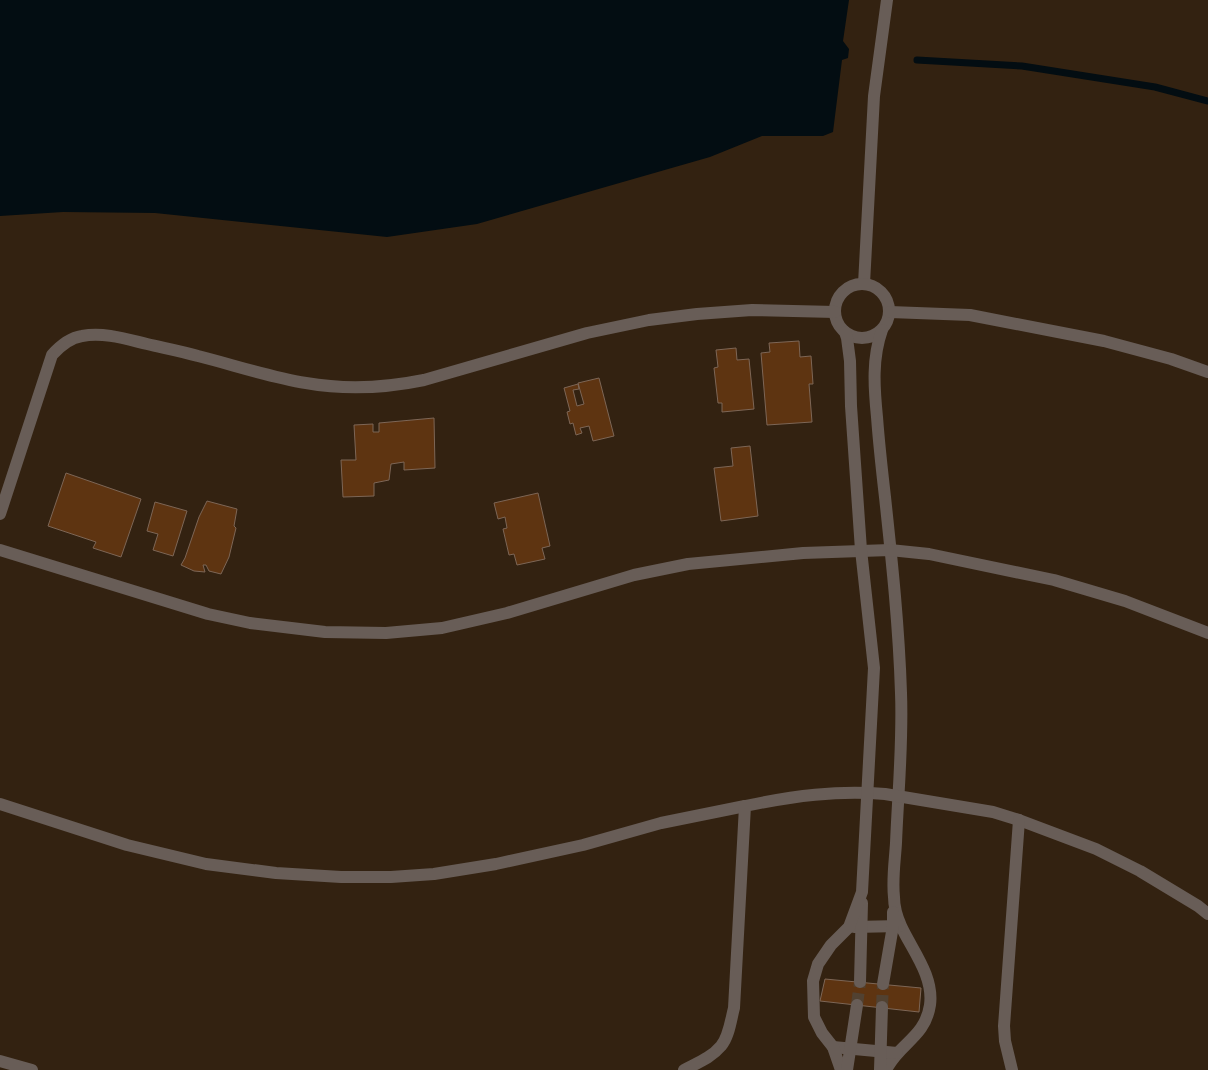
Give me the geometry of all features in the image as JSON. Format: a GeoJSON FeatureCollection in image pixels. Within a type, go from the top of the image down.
{"type":"FeatureCollection","features":[{"type":"Feature","properties":{"kind":"street"},"geometry":{"type":"LineString","coordinates":[[864,284],[874,96],[888,0]]}},
{"type":"Feature","properties":{"kind":"street"},"geometry":{"type":"LineString","coordinates":[[860,982],[855,927],[862,892],[874,668],[861,550],[851,406],[850,361],[847,338],[845,332],[836,319],[835,312],[836,303],[840,295],[847,288],[855,284],[872,285],[880,290],[889,304],[890,312],[882,330],[876,352],[874,385],[900,648],[902,742],[893,895],[897,926],[883,984]]}},
{"type":"Feature","properties":{"kind":"street"},"geometry":{"type":"LineString","coordinates":[[0,514],[52,355],[59,346],[81,336],[108,335],[192,354],[239,368],[306,383],[338,388],[374,387],[400,385],[424,380],[587,333],[649,320],[697,314],[752,310],[835,312]]}},
{"type":"Feature","properties":{"kind":"street"},"geometry":{"type":"LineString","coordinates":[[890,312],[970,316],[1104,341],[1171,359],[1208,372]]}},
{"type":"Feature","properties":{"kind":"street"},"geometry":{"type":"LineString","coordinates":[[845,332],[856,337],[868,337],[882,330]]}},
{"type":"Feature","properties":{"kind":"street"},"geometry":{"type":"LineString","coordinates":[[0,550],[208,614],[250,623],[325,632],[378,632],[442,628],[507,613],[634,575],[688,564],[803,553],[890,550],[929,554],[1054,580],[1125,601],[1208,633]]}},
{"type":"Feature","properties":{"kind":"street"},"geometry":{"type":"LineString","coordinates":[[0,804],[127,845],[206,864],[276,873],[341,877],[391,877],[434,874],[496,864],[583,845],[661,823],[784,798],[838,793],[867,793],[993,812],[1018,820],[1096,849],[1140,871],[1208,914]]}},
{"type":"Feature","properties":{"kind":"street"},"geometry":{"type":"LineString","coordinates":[[684,1070],[708,1058],[722,1046],[731,1020],[734,1000],[745,806]]}},
{"type":"Feature","properties":{"kind":"street"},"geometry":{"type":"LineString","coordinates":[[1012,1070],[1005,1041],[1004,1026],[1018,820]]}},
{"type":"Feature","properties":{"kind":"street"},"geometry":{"type":"LineString","coordinates":[[841,1070],[833,1047],[822,1033],[814,1017],[813,982],[818,964],[831,945],[855,927],[897,926]]}},
{"type":"Feature","properties":{"kind":"street"},"geometry":{"type":"LineString","coordinates":[[886,1070],[897,1053],[913,1039],[922,1028],[928,1016],[931,1002],[925,972],[897,926]]}},
{"type":"Feature","properties":{"kind":"street"},"geometry":{"type":"LineString","coordinates":[[847,1070],[852,1049],[857,1005]]}},
{"type":"Feature","properties":{"kind":"street"},"geometry":{"type":"LineString","coordinates":[[880,1070],[882,1008]]}},
{"type":"Feature","properties":{"kind":"street"},"geometry":{"type":"LineString","coordinates":[[833,1047],[897,1053]]}},
{"type":"Feature","properties":{"kind":"street"},"geometry":{"type":"LineString","coordinates":[[0,1061],[32,1070]]}},
{"type":"Feature","properties":{"kind":"shaded area"},"geometry":{"type":"Polygon","coordinates":[[[0,0],[849,0],[843,41],[849,49],[848,58],[842,60],[833,132],[823,136],[762,136],[710,157],[477,224],[387,237],[155,213],[63,212],[0,216],[0,0]]]}},
{"type":"Feature","properties":{"kind":"building"},"geometry":{"type":"Polygon","coordinates":[[[799,341],[800,357],[811,356],[813,384],[809,384],[812,422],[767,425],[761,353],[770,352],[769,343],[799,341]]]}},
{"type":"Feature","properties":{"kind":"building"},"geometry":{"type":"Polygon","coordinates":[[[736,348],[737,360],[749,359],[754,409],[722,412],[722,403],[718,403],[714,368],[718,367],[716,350],[736,348]]]}},
{"type":"Feature","properties":{"kind":"building"},"geometry":{"type":"Polygon","coordinates":[[[599,378],[614,436],[593,441],[589,426],[580,428],[582,433],[576,435],[573,423],[570,424],[567,412],[570,411],[564,388],[578,384],[579,389],[573,390],[577,406],[584,404],[578,383],[599,378]]]}},
{"type":"Feature","properties":{"kind":"building"},"geometry":{"type":"Polygon","coordinates":[[[434,418],[435,468],[404,470],[404,462],[391,464],[389,480],[374,483],[374,496],[343,497],[341,460],[356,460],[354,425],[373,424],[373,432],[379,432],[379,423],[434,418]]]}},
{"type":"Feature","properties":{"kind":"building"},"geometry":{"type":"Polygon","coordinates":[[[750,446],[758,516],[721,521],[714,468],[733,466],[731,448],[750,446]]]}},
{"type":"Feature","properties":{"kind":"building"},"geometry":{"type":"Polygon","coordinates":[[[66,473],[141,499],[121,557],[93,548],[96,542],[48,526],[66,473]]]}},
{"type":"Feature","properties":{"kind":"building"},"geometry":{"type":"Polygon","coordinates":[[[538,493],[550,546],[542,548],[545,559],[517,565],[514,554],[509,555],[503,529],[507,528],[505,517],[498,519],[494,503],[538,493]]]}},
{"type":"Feature","properties":{"kind":"building"},"geometry":{"type":"Polygon","coordinates":[[[207,501],[237,509],[234,526],[236,528],[229,557],[221,574],[209,571],[206,565],[203,565],[205,572],[194,571],[181,565],[185,558],[199,517],[207,501]]]}},
{"type":"Feature","properties":{"kind":"building"},"geometry":{"type":"Polygon","coordinates":[[[155,502],[187,511],[173,556],[153,550],[158,534],[147,531],[155,502]]]}},
{"type":"Feature","properties":{"kind":"building"},"geometry":{"type":"Polygon","coordinates":[[[825,979],[921,988],[919,1012],[820,1001],[825,979]]]}},
{"type":"Feature","properties":{"kind":"waterway"},"geometry":{"type":"LineString","coordinates":[[917,60],[1022,66],[1155,87],[1208,101]]}},
{"type":"Feature","properties":{"kind":"tunnel"},"geometry":{"type":"LineString","coordinates":[[857,1005],[860,982]]}},
{"type":"Feature","properties":{"kind":"tunnel"},"geometry":{"type":"LineString","coordinates":[[882,1007],[883,984]]}}]}
